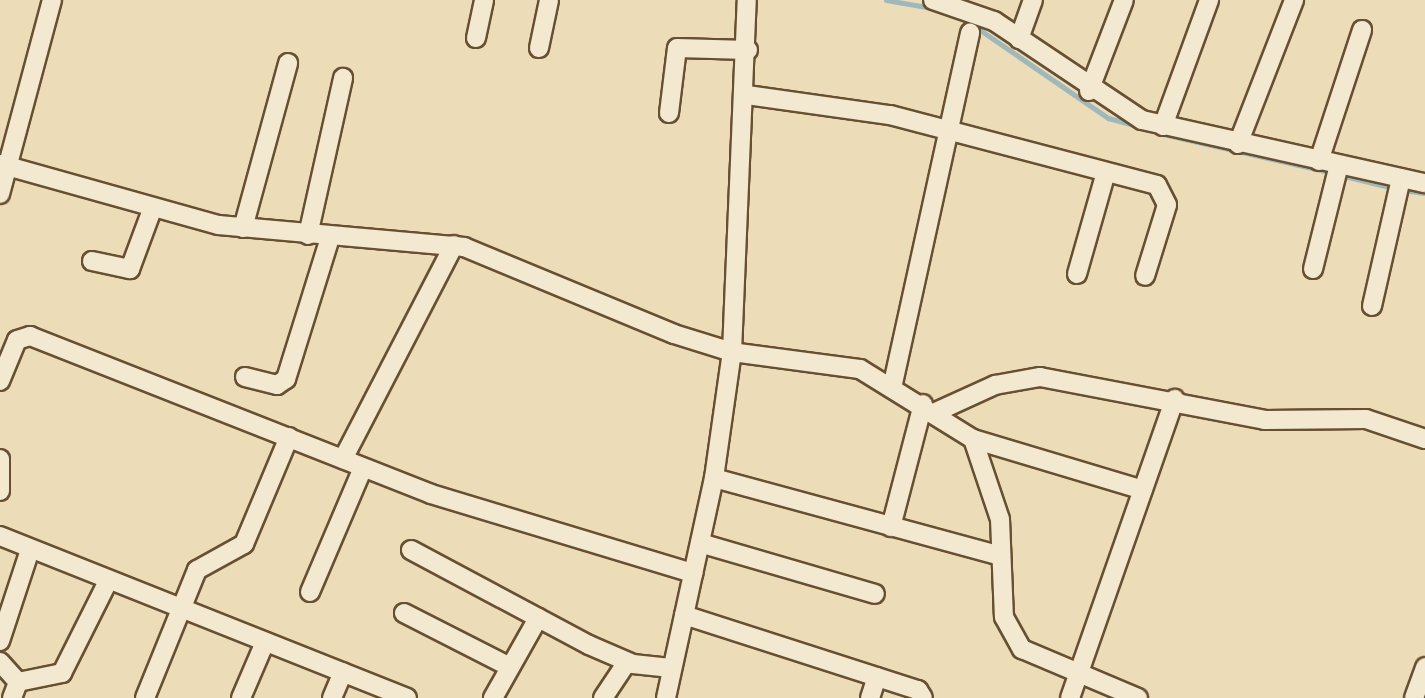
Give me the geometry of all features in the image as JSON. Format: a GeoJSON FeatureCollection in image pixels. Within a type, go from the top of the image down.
{"type":"FeatureCollection","features":[{"type":"Feature","properties":{"kind":"street"},"geometry":{"type":"LineString","coordinates":[[0,194],[52,0]]}},
{"type":"Feature","properties":{"kind":"street"},"geometry":{"type":"LineString","coordinates":[[476,38],[484,0]]}},
{"type":"Feature","properties":{"kind":"street"},"geometry":{"type":"LineString","coordinates":[[539,48],[549,0]]}},
{"type":"Feature","properties":{"kind":"street"},"geometry":{"type":"LineString","coordinates":[[666,698],[714,478],[732,352],[747,95],[747,0]]}},
{"type":"Feature","properties":{"kind":"street"},"geometry":{"type":"LineString","coordinates":[[933,0],[952,2],[1019,39],[1089,91],[1163,126],[1425,183]]}},
{"type":"Feature","properties":{"kind":"street"},"geometry":{"type":"LineString","coordinates":[[1019,39],[1033,0]]}},
{"type":"Feature","properties":{"kind":"street"},"geometry":{"type":"LineString","coordinates":[[1089,91],[1124,0]]}},
{"type":"Feature","properties":{"kind":"street"},"geometry":{"type":"LineString","coordinates":[[1163,126],[1209,0]]}},
{"type":"Feature","properties":{"kind":"street"},"geometry":{"type":"LineString","coordinates":[[1238,144],[1294,0]]}},
{"type":"Feature","properties":{"kind":"street"},"geometry":{"type":"LineString","coordinates":[[1319,161],[1362,30]]}},
{"type":"Feature","properties":{"kind":"street"},"geometry":{"type":"LineString","coordinates":[[892,388],[970,32]]}},
{"type":"Feature","properties":{"kind":"street"},"geometry":{"type":"LineString","coordinates":[[669,113],[677,48],[748,50]]}},
{"type":"Feature","properties":{"kind":"street"},"geometry":{"type":"LineString","coordinates":[[243,228],[288,63]]}},
{"type":"Feature","properties":{"kind":"street"},"geometry":{"type":"LineString","coordinates":[[308,235],[343,78]]}},
{"type":"Feature","properties":{"kind":"street"},"geometry":{"type":"LineString","coordinates":[[747,95],[842,105],[1106,172],[1166,192],[1145,276]]}},
{"type":"Feature","properties":{"kind":"street"},"geometry":{"type":"LineString","coordinates":[[6,165],[152,210],[243,228],[330,238],[408,237],[454,245],[732,352],[839,362],[930,408],[973,439],[1143,490]]}},
{"type":"Feature","properties":{"kind":"street"},"geometry":{"type":"LineString","coordinates":[[1313,269],[1339,165]]}},
{"type":"Feature","properties":{"kind":"street"},"geometry":{"type":"LineString","coordinates":[[1077,274],[1106,172]]}},
{"type":"Feature","properties":{"kind":"street"},"geometry":{"type":"LineString","coordinates":[[1372,306],[1401,178]]}},
{"type":"Feature","properties":{"kind":"street"},"geometry":{"type":"LineString","coordinates":[[92,261],[130,269],[152,210]]}},
{"type":"Feature","properties":{"kind":"street"},"geometry":{"type":"LineString","coordinates":[[245,377],[277,385],[286,379],[330,238]]}},
{"type":"Feature","properties":{"kind":"street"},"geometry":{"type":"LineString","coordinates":[[343,459],[454,245]]}},
{"type":"Feature","properties":{"kind":"street"},"geometry":{"type":"LineString","coordinates":[[0,381],[17,340],[30,336],[363,468],[693,573]]}},
{"type":"Feature","properties":{"kind":"street"},"geometry":{"type":"LineString","coordinates":[[930,408],[1023,377],[1175,399],[1265,420],[1366,419],[1425,439]]}},
{"type":"Feature","properties":{"kind":"street"},"geometry":{"type":"LineString","coordinates":[[1070,698],[1175,399]]}},
{"type":"Feature","properties":{"kind":"street"},"geometry":{"type":"LineString","coordinates":[[891,527],[930,408]]}},
{"type":"Feature","properties":{"kind":"street"},"geometry":{"type":"LineString","coordinates":[[145,698],[202,562],[246,539],[289,437]]}},
{"type":"Feature","properties":{"kind":"street"},"geometry":{"type":"LineString","coordinates":[[973,439],[993,486],[1010,634],[1034,657],[1138,698]]}},
{"type":"Feature","properties":{"kind":"street"},"geometry":{"type":"LineString","coordinates":[[0,459],[0,491]]}},
{"type":"Feature","properties":{"kind":"street"},"geometry":{"type":"LineString","coordinates":[[310,592],[363,468]]}},
{"type":"Feature","properties":{"kind":"street"},"geometry":{"type":"LineString","coordinates":[[714,478],[1001,556]]}},
{"type":"Feature","properties":{"kind":"street"},"geometry":{"type":"LineString","coordinates":[[0,536],[181,614],[265,642],[407,698]]}},
{"type":"Feature","properties":{"kind":"street"},"geometry":{"type":"LineString","coordinates":[[700,543],[875,594]]}},
{"type":"Feature","properties":{"kind":"street"},"geometry":{"type":"LineString","coordinates":[[0,641],[30,550]]}},
{"type":"Feature","properties":{"kind":"street"},"geometry":{"type":"LineString","coordinates":[[411,550],[627,662],[671,668]]}},
{"type":"Feature","properties":{"kind":"street"},"geometry":{"type":"LineString","coordinates":[[0,662],[15,690],[62,673],[107,583]]}},
{"type":"Feature","properties":{"kind":"street"},"geometry":{"type":"LineString","coordinates":[[404,613],[510,667]]}},
{"type":"Feature","properties":{"kind":"street"},"geometry":{"type":"LineString","coordinates":[[684,615],[877,677],[923,698]]}},
{"type":"Feature","properties":{"kind":"street"},"geometry":{"type":"LineString","coordinates":[[493,698],[538,618]]}},
{"type":"Feature","properties":{"kind":"street"},"geometry":{"type":"LineString","coordinates":[[241,698],[265,642]]}},
{"type":"Feature","properties":{"kind":"street"},"geometry":{"type":"LineString","coordinates":[[603,698],[627,662]]}},
{"type":"Feature","properties":{"kind":"street"},"geometry":{"type":"LineString","coordinates":[[1414,698],[1425,667]]}},
{"type":"Feature","properties":{"kind":"street"},"geometry":{"type":"LineString","coordinates":[[332,698],[343,672]]}},
{"type":"Feature","properties":{"kind":"street"},"geometry":{"type":"LineString","coordinates":[[870,698],[877,677]]}},
{"type":"Feature","properties":{"kind":"waterway"},"geometry":{"type":"LineString","coordinates":[[886,0],[932,8]]}},
{"type":"Feature","properties":{"kind":"waterway"},"geometry":{"type":"LineString","coordinates":[[964,19],[1108,118],[1138,126]]}},
{"type":"Feature","properties":{"kind":"waterway"},"geometry":{"type":"LineString","coordinates":[[1163,134],[1333,173]]}},
{"type":"Feature","properties":{"kind":"waterway"},"geometry":{"type":"LineString","coordinates":[[1340,175],[1393,188]]}},
{"type":"Feature","properties":{"kind":"waterway"},"geometry":{"type":"LineString","coordinates":[[1403,190],[1425,193]]}}]}
